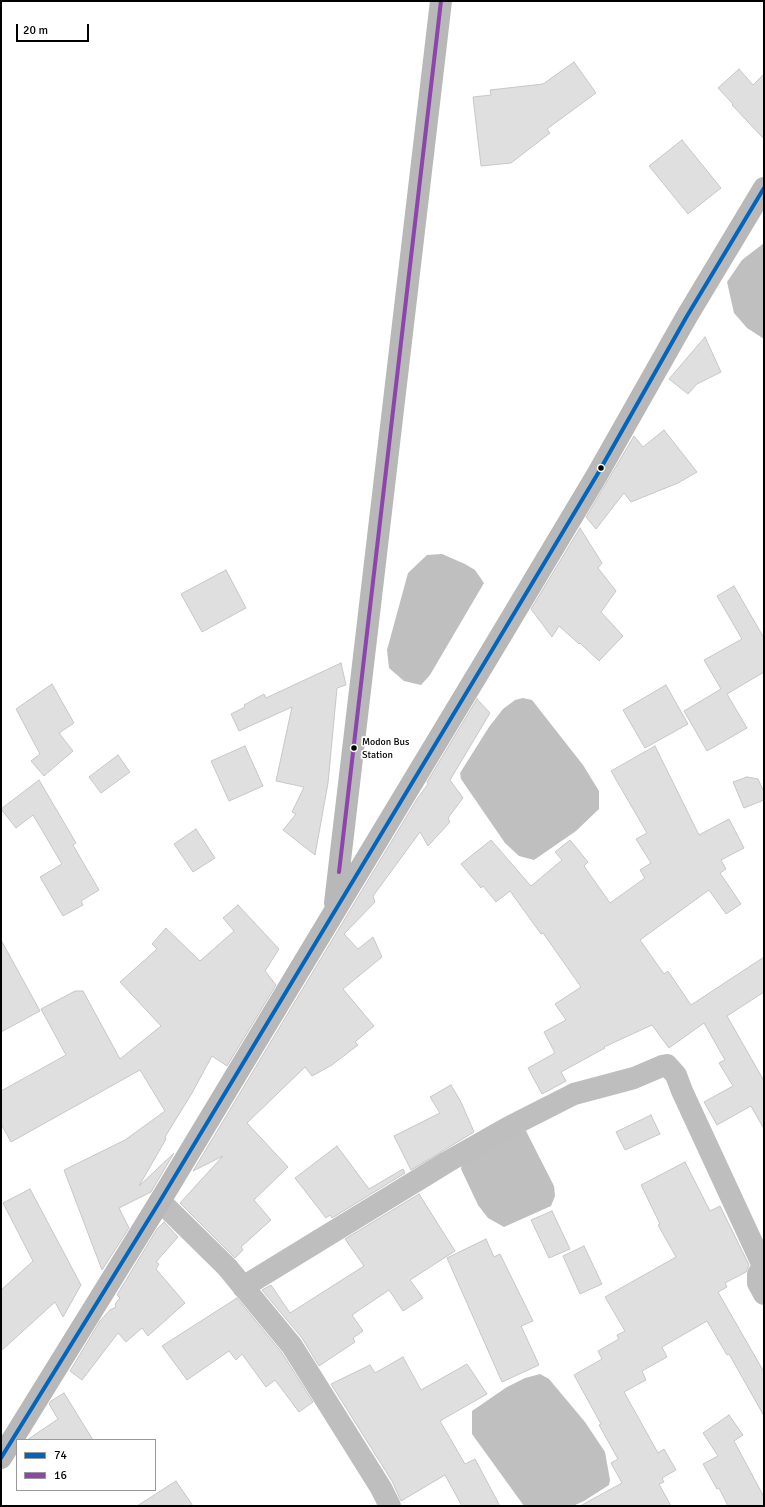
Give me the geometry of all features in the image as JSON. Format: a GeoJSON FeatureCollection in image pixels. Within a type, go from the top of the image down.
{"type":"FeatureCollection","features":[{"type":"Feature","properties":{"kind":"main road"},"geometry":{"type":"LineString","coordinates":[[334,910],[441,1]]}},
{"type":"Feature","properties":{"kind":"main road"},"geometry":{"type":"LineString","coordinates":[[1,1458],[160,1201],[593,481],[687,316],[764,188]]}},
{"type":"Feature","properties":{"kind":"street"},"geometry":{"type":"LineString","coordinates":[[243,1287],[447,1162],[509,1127],[574,1094],[634,1078],[667,1065],[676,1075],[682,1091],[764,1266],[758,1274],[758,1284],[764,1294]]}},
{"type":"Feature","properties":{"kind":"street"},"geometry":{"type":"LineString","coordinates":[[160,1201],[227,1267],[292,1346],[381,1488],[390,1506]]}},
{"type":"Feature","properties":{"kind":"shaded area"},"geometry":{"type":"Polygon","coordinates":[[[764,243],[764,339],[747,328],[734,313],[727,282],[742,260],[764,243]]]}},
{"type":"Feature","properties":{"kind":"shaded area"},"geometry":{"type":"Polygon","coordinates":[[[442,554],[475,570],[484,583],[430,675],[421,685],[404,681],[389,668],[387,650],[408,573],[427,555],[442,554]]]}},
{"type":"Feature","properties":{"kind":"shaded area"},"geometry":{"type":"Polygon","coordinates":[[[523,698],[532,700],[583,765],[599,791],[599,809],[576,831],[534,860],[519,856],[505,843],[461,779],[460,773],[489,727],[503,709],[515,700],[523,698]]]}},
{"type":"Feature","properties":{"kind":"shaded area"},"geometry":{"type":"Polygon","coordinates":[[[525,1129],[554,1186],[555,1196],[551,1206],[504,1227],[488,1218],[478,1205],[461,1169],[462,1163],[525,1129]]]}},
{"type":"Feature","properties":{"kind":"shaded area"},"geometry":{"type":"Polygon","coordinates":[[[540,1374],[549,1379],[585,1422],[605,1452],[610,1480],[609,1485],[584,1501],[573,1506],[524,1506],[472,1434],[472,1411],[507,1387],[525,1378],[540,1374]]]}},
{"type":"Feature","properties":{"kind":"building"},"geometry":{"type":"Polygon","coordinates":[[[574,62],[596,93],[547,129],[550,133],[511,163],[481,166],[473,97],[491,95],[490,90],[543,84],[574,62]]]}},
{"type":"Feature","properties":{"kind":"building"},"geometry":{"type":"Polygon","coordinates":[[[739,69],[753,85],[764,74],[764,139],[718,88],[739,69]]]}},
{"type":"Feature","properties":{"kind":"building"},"geometry":{"type":"Polygon","coordinates":[[[682,140],[721,188],[688,214],[649,166],[682,140]]]}},
{"type":"Feature","properties":{"kind":"building"},"geometry":{"type":"Polygon","coordinates":[[[705,337],[721,372],[697,384],[688,394],[669,379],[705,337]]]}},
{"type":"Feature","properties":{"kind":"building"},"geometry":{"type":"Polygon","coordinates":[[[664,430],[697,472],[678,483],[631,502],[624,493],[596,529],[586,517],[634,436],[643,447],[664,430]]]}},
{"type":"Feature","properties":{"kind":"building"},"geometry":{"type":"Polygon","coordinates":[[[580,528],[602,563],[598,568],[616,591],[601,612],[623,636],[599,661],[559,626],[552,637],[531,609],[580,528]]]}},
{"type":"Feature","properties":{"kind":"building"},"geometry":{"type":"Polygon","coordinates":[[[226,570],[246,608],[202,632],[181,594],[226,570]]]}},
{"type":"Feature","properties":{"kind":"building"},"geometry":{"type":"Polygon","coordinates":[[[734,586],[764,638],[764,672],[727,694],[747,728],[707,751],[684,711],[721,689],[704,660],[742,639],[717,596],[734,586]]]}},
{"type":"Feature","properties":{"kind":"building"},"geometry":{"type":"Polygon","coordinates":[[[341,663],[346,685],[337,688],[328,783],[315,855],[283,830],[296,814],[292,812],[304,787],[276,781],[292,707],[239,731],[231,714],[245,707],[244,705],[264,694],[266,698],[341,663]]]}},
{"type":"Feature","properties":{"kind":"building"},"geometry":{"type":"Polygon","coordinates":[[[52,684],[74,723],[59,733],[73,751],[44,776],[31,761],[40,754],[16,709],[52,684]]]}},
{"type":"Feature","properties":{"kind":"building"},"geometry":{"type":"Polygon","coordinates":[[[666,685],[688,724],[645,748],[623,710],[666,685]]]}},
{"type":"Feature","properties":{"kind":"building"},"geometry":{"type":"Polygon","coordinates":[[[477,699],[490,713],[450,780],[463,798],[448,818],[450,822],[428,846],[420,832],[373,896],[375,902],[344,934],[358,949],[373,937],[382,957],[343,989],[374,1026],[355,1042],[358,1045],[332,1065],[312,1076],[305,1067],[247,1123],[288,1167],[254,1200],[271,1220],[241,1247],[243,1250],[235,1258],[180,1203],[223,1156],[193,1171],[417,799],[428,784],[427,782],[477,699]]]}},
{"type":"Feature","properties":{"kind":"building"},"geometry":{"type":"Polygon","coordinates":[[[245,746],[263,786],[229,801],[211,761],[245,746]]]}},
{"type":"Feature","properties":{"kind":"building"},"geometry":{"type":"Polygon","coordinates":[[[655,746],[699,835],[729,819],[744,848],[721,860],[726,869],[720,873],[741,904],[726,914],[709,890],[640,940],[664,974],[668,971],[691,1005],[764,957],[764,992],[727,1016],[764,1081],[764,1129],[751,1106],[717,1125],[704,1102],[733,1086],[719,1063],[725,1060],[704,1023],[669,1048],[652,1025],[604,1047],[605,1048],[561,1072],[566,1081],[542,1094],[528,1068],[555,1053],[544,1032],[566,1020],[555,1004],[581,987],[543,933],[541,934],[510,891],[496,902],[483,886],[481,888],[461,864],[491,840],[531,886],[562,860],[555,852],[570,840],[588,862],[584,866],[610,903],[645,878],[640,870],[651,863],[636,839],[647,833],[611,771],[655,746]]]}},
{"type":"Feature","properties":{"kind":"building"},"geometry":{"type":"Polygon","coordinates":[[[118,755],[130,772],[101,793],[89,777],[118,755]]]}},
{"type":"Feature","properties":{"kind":"building"},"geometry":{"type":"Polygon","coordinates":[[[747,777],[758,779],[764,792],[764,800],[744,808],[733,782],[747,777]]]}},
{"type":"Feature","properties":{"kind":"building"},"geometry":{"type":"Polygon","coordinates":[[[39,780],[76,843],[73,845],[99,890],[81,901],[83,905],[63,916],[40,877],[62,864],[33,815],[16,828],[1,809],[39,780]]]}},
{"type":"Feature","properties":{"kind":"building"},"geometry":{"type":"Polygon","coordinates":[[[196,829],[215,858],[193,872],[174,844],[196,829]]]}},
{"type":"Feature","properties":{"kind":"building"},"geometry":{"type":"Polygon","coordinates":[[[238,905],[279,949],[265,971],[276,985],[227,1066],[212,1056],[192,1093],[165,1137],[166,1139],[139,1186],[174,1153],[151,1192],[119,1208],[129,1228],[102,1270],[64,1170],[125,1140],[165,1111],[140,1070],[11,1142],[1,1124],[1,1091],[66,1055],[41,1009],[75,991],[83,991],[120,1059],[161,1026],[120,982],[157,949],[152,944],[166,928],[200,961],[234,931],[223,918],[238,905]]]}},
{"type":"Feature","properties":{"kind":"building"},"geometry":{"type":"Polygon","coordinates":[[[1,940],[40,1011],[1,1032],[1,940]]]}},
{"type":"Feature","properties":{"kind":"building"},"geometry":{"type":"Polygon","coordinates":[[[451,1085],[461,1102],[474,1132],[411,1170],[394,1136],[440,1113],[430,1097],[451,1085]]]}},
{"type":"Feature","properties":{"kind":"building"},"geometry":{"type":"Polygon","coordinates":[[[651,1115],[660,1134],[625,1150],[616,1132],[651,1115]]]}},
{"type":"Feature","properties":{"kind":"building"},"geometry":{"type":"Polygon","coordinates":[[[337,1146],[369,1189],[403,1169],[405,1173],[332,1218],[330,1215],[326,1218],[295,1178],[337,1146]]]}},
{"type":"Feature","properties":{"kind":"building"},"geometry":{"type":"Polygon","coordinates":[[[685,1162],[710,1211],[720,1206],[749,1265],[746,1272],[725,1283],[727,1287],[718,1292],[764,1372],[764,1416],[729,1354],[727,1355],[707,1321],[662,1347],[667,1357],[642,1371],[646,1380],[624,1392],[658,1453],[664,1449],[676,1470],[662,1478],[664,1482],[659,1484],[671,1506],[580,1506],[622,1483],[611,1463],[618,1459],[574,1375],[602,1359],[598,1351],[619,1339],[617,1335],[625,1331],[605,1297],[676,1257],[658,1225],[660,1224],[641,1185],[685,1162]]]}},
{"type":"Feature","properties":{"kind":"building"},"geometry":{"type":"Polygon","coordinates":[[[30,1189],[81,1285],[63,1317],[55,1302],[1,1351],[1,1290],[33,1261],[3,1203],[30,1189]]]}},
{"type":"Feature","properties":{"kind":"building"},"geometry":{"type":"Polygon","coordinates":[[[419,1194],[455,1251],[410,1280],[423,1298],[403,1311],[389,1290],[352,1315],[363,1331],[353,1338],[355,1342],[319,1366],[302,1338],[262,1290],[271,1285],[290,1313],[364,1266],[345,1239],[419,1194]]]}},
{"type":"Feature","properties":{"kind":"building"},"geometry":{"type":"Polygon","coordinates":[[[552,1211],[570,1249],[549,1258],[531,1220],[552,1211]]]}},
{"type":"Feature","properties":{"kind":"building"},"geometry":{"type":"Polygon","coordinates":[[[164,1222],[178,1237],[156,1262],[159,1264],[156,1269],[185,1303],[148,1336],[142,1328],[126,1342],[118,1333],[82,1380],[70,1371],[100,1321],[110,1310],[116,1307],[115,1304],[120,1298],[117,1295],[157,1229],[164,1222]]]}},
{"type":"Feature","properties":{"kind":"building"},"geometry":{"type":"Polygon","coordinates":[[[486,1239],[494,1257],[500,1254],[533,1321],[521,1326],[539,1365],[502,1382],[447,1258],[486,1239]]]}},
{"type":"Feature","properties":{"kind":"building"},"geometry":{"type":"Polygon","coordinates":[[[584,1246],[602,1284],[580,1294],[563,1256],[584,1246]]]}},
{"type":"Feature","properties":{"kind":"building"},"geometry":{"type":"Polygon","coordinates":[[[237,1298],[282,1353],[313,1402],[299,1412],[275,1380],[266,1387],[242,1354],[236,1360],[229,1351],[187,1380],[162,1346],[237,1298]]]}},
{"type":"Feature","properties":{"kind":"building"},"geometry":{"type":"Polygon","coordinates":[[[403,1357],[421,1390],[467,1364],[487,1394],[440,1421],[465,1464],[475,1459],[500,1506],[462,1506],[445,1475],[401,1501],[392,1481],[331,1384],[370,1365],[375,1373],[403,1357]]]}},
{"type":"Feature","properties":{"kind":"building"},"geometry":{"type":"Polygon","coordinates":[[[64,1393],[92,1439],[28,1439],[58,1419],[49,1404],[51,1401],[64,1393]]]}},
{"type":"Feature","properties":{"kind":"building"},"geometry":{"type":"Polygon","coordinates":[[[729,1415],[743,1435],[734,1441],[764,1497],[764,1506],[728,1506],[719,1488],[717,1489],[703,1464],[718,1456],[703,1433],[729,1415]]]}},
{"type":"Feature","properties":{"kind":"building"},"geometry":{"type":"Polygon","coordinates":[[[176,1481],[193,1506],[137,1506],[176,1481]]]}},
{"type":"Feature","properties":{"kind":"transit line","name":"16"},"geometry":{"type":"LineString","coordinates":[[339,872],[441,1]]}},
{"type":"Feature","properties":{"kind":"transit line","name":"74"},"geometry":{"type":"LineString","coordinates":[[1,1458],[160,1201],[494,647],[597,475],[687,316],[764,188]]}},
{"type":"Feature","properties":{"kind":"place","name":"Modon Bus Station"},"geometry":{"type":"Point","coordinates":[354,748]}}]}
